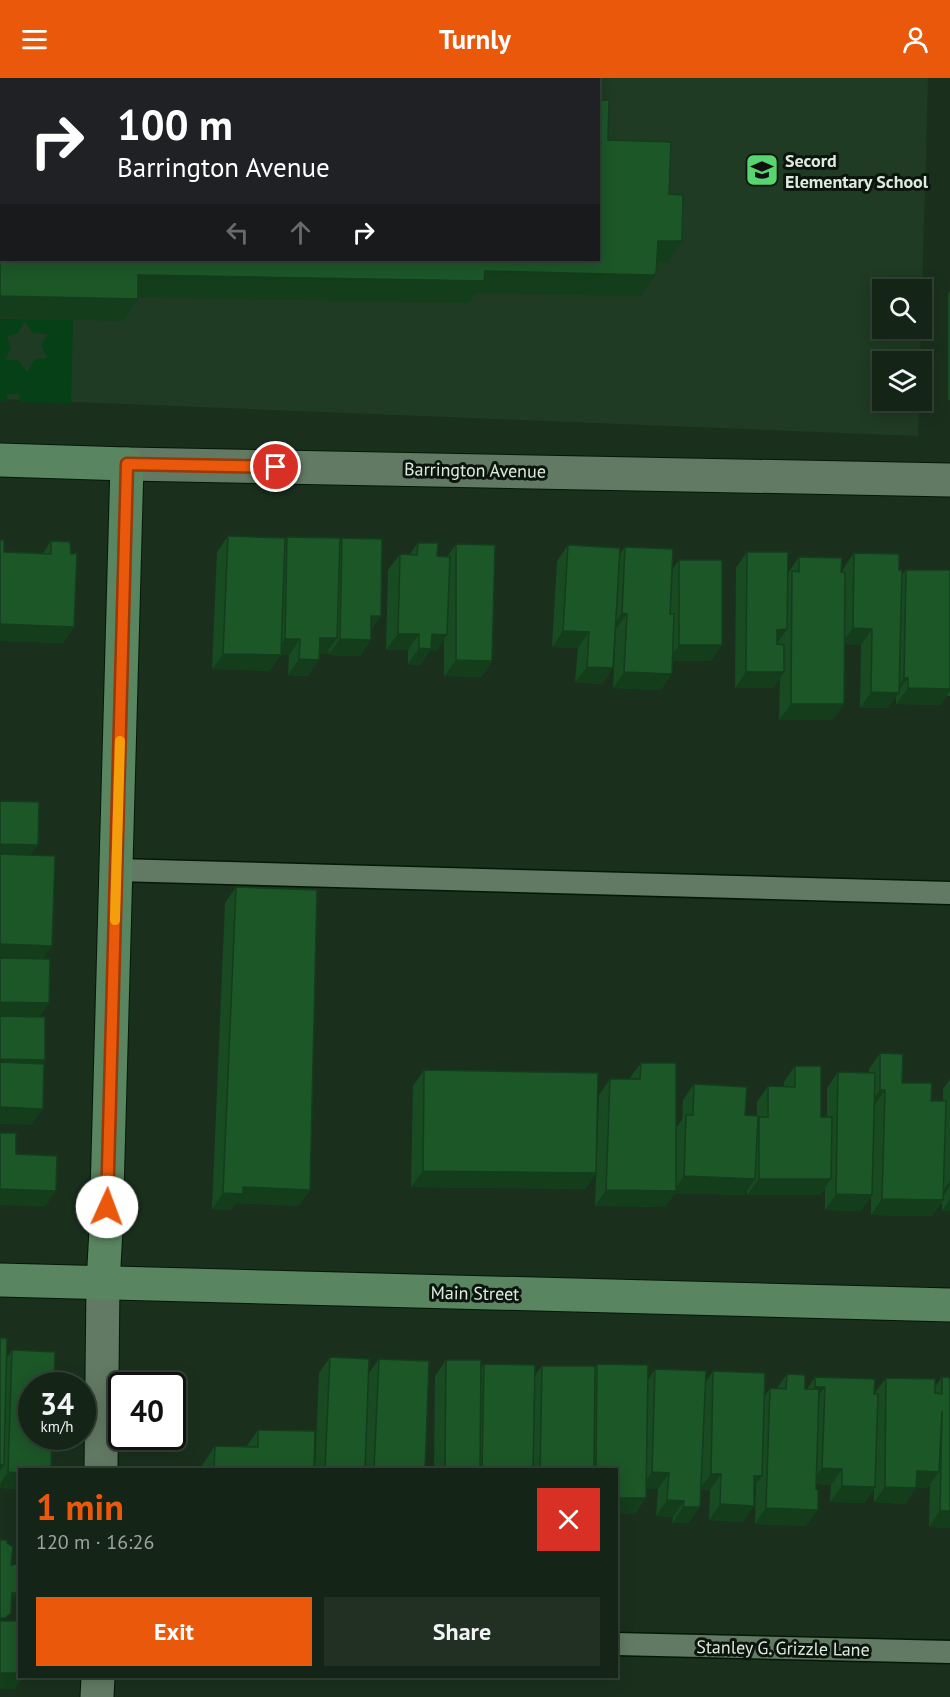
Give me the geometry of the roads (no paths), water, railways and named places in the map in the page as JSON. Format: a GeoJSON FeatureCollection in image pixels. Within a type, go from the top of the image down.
{"type":"FeatureCollection","features":[{"type":"Feature","properties":{"kind":"street","name":"Barrington Avenue"},"geometry":{"type":"LineString","coordinates":[[0,460],[950,480]]}},
{"type":"Feature","properties":{"kind":"street"},"geometry":{"type":"LineString","coordinates":[[101,1468],[103,1283],[127,464]]}},
{"type":"Feature","properties":{"kind":"street","name":"Main Street"},"geometry":{"type":"LineString","coordinates":[[0,1280],[950,1305]]}},
{"type":"Feature","properties":{"kind":"street"},"geometry":{"type":"LineString","coordinates":[[97,1697],[98,1678]]}},
{"type":"Feature","properties":{"kind":"lane"},"geometry":{"type":"LineString","coordinates":[[116,870],[950,893]]}},
{"type":"Feature","properties":{"kind":"lane","name":"Stanley G. Grizzle Lane"},"geometry":{"type":"LineString","coordinates":[[618,1644],[950,1652]]}},
{"type":"Feature","properties":{"kind":"place","name":"Secord Elementary School"},"geometry":{"type":"Point","coordinates":[762,170]}}]}
